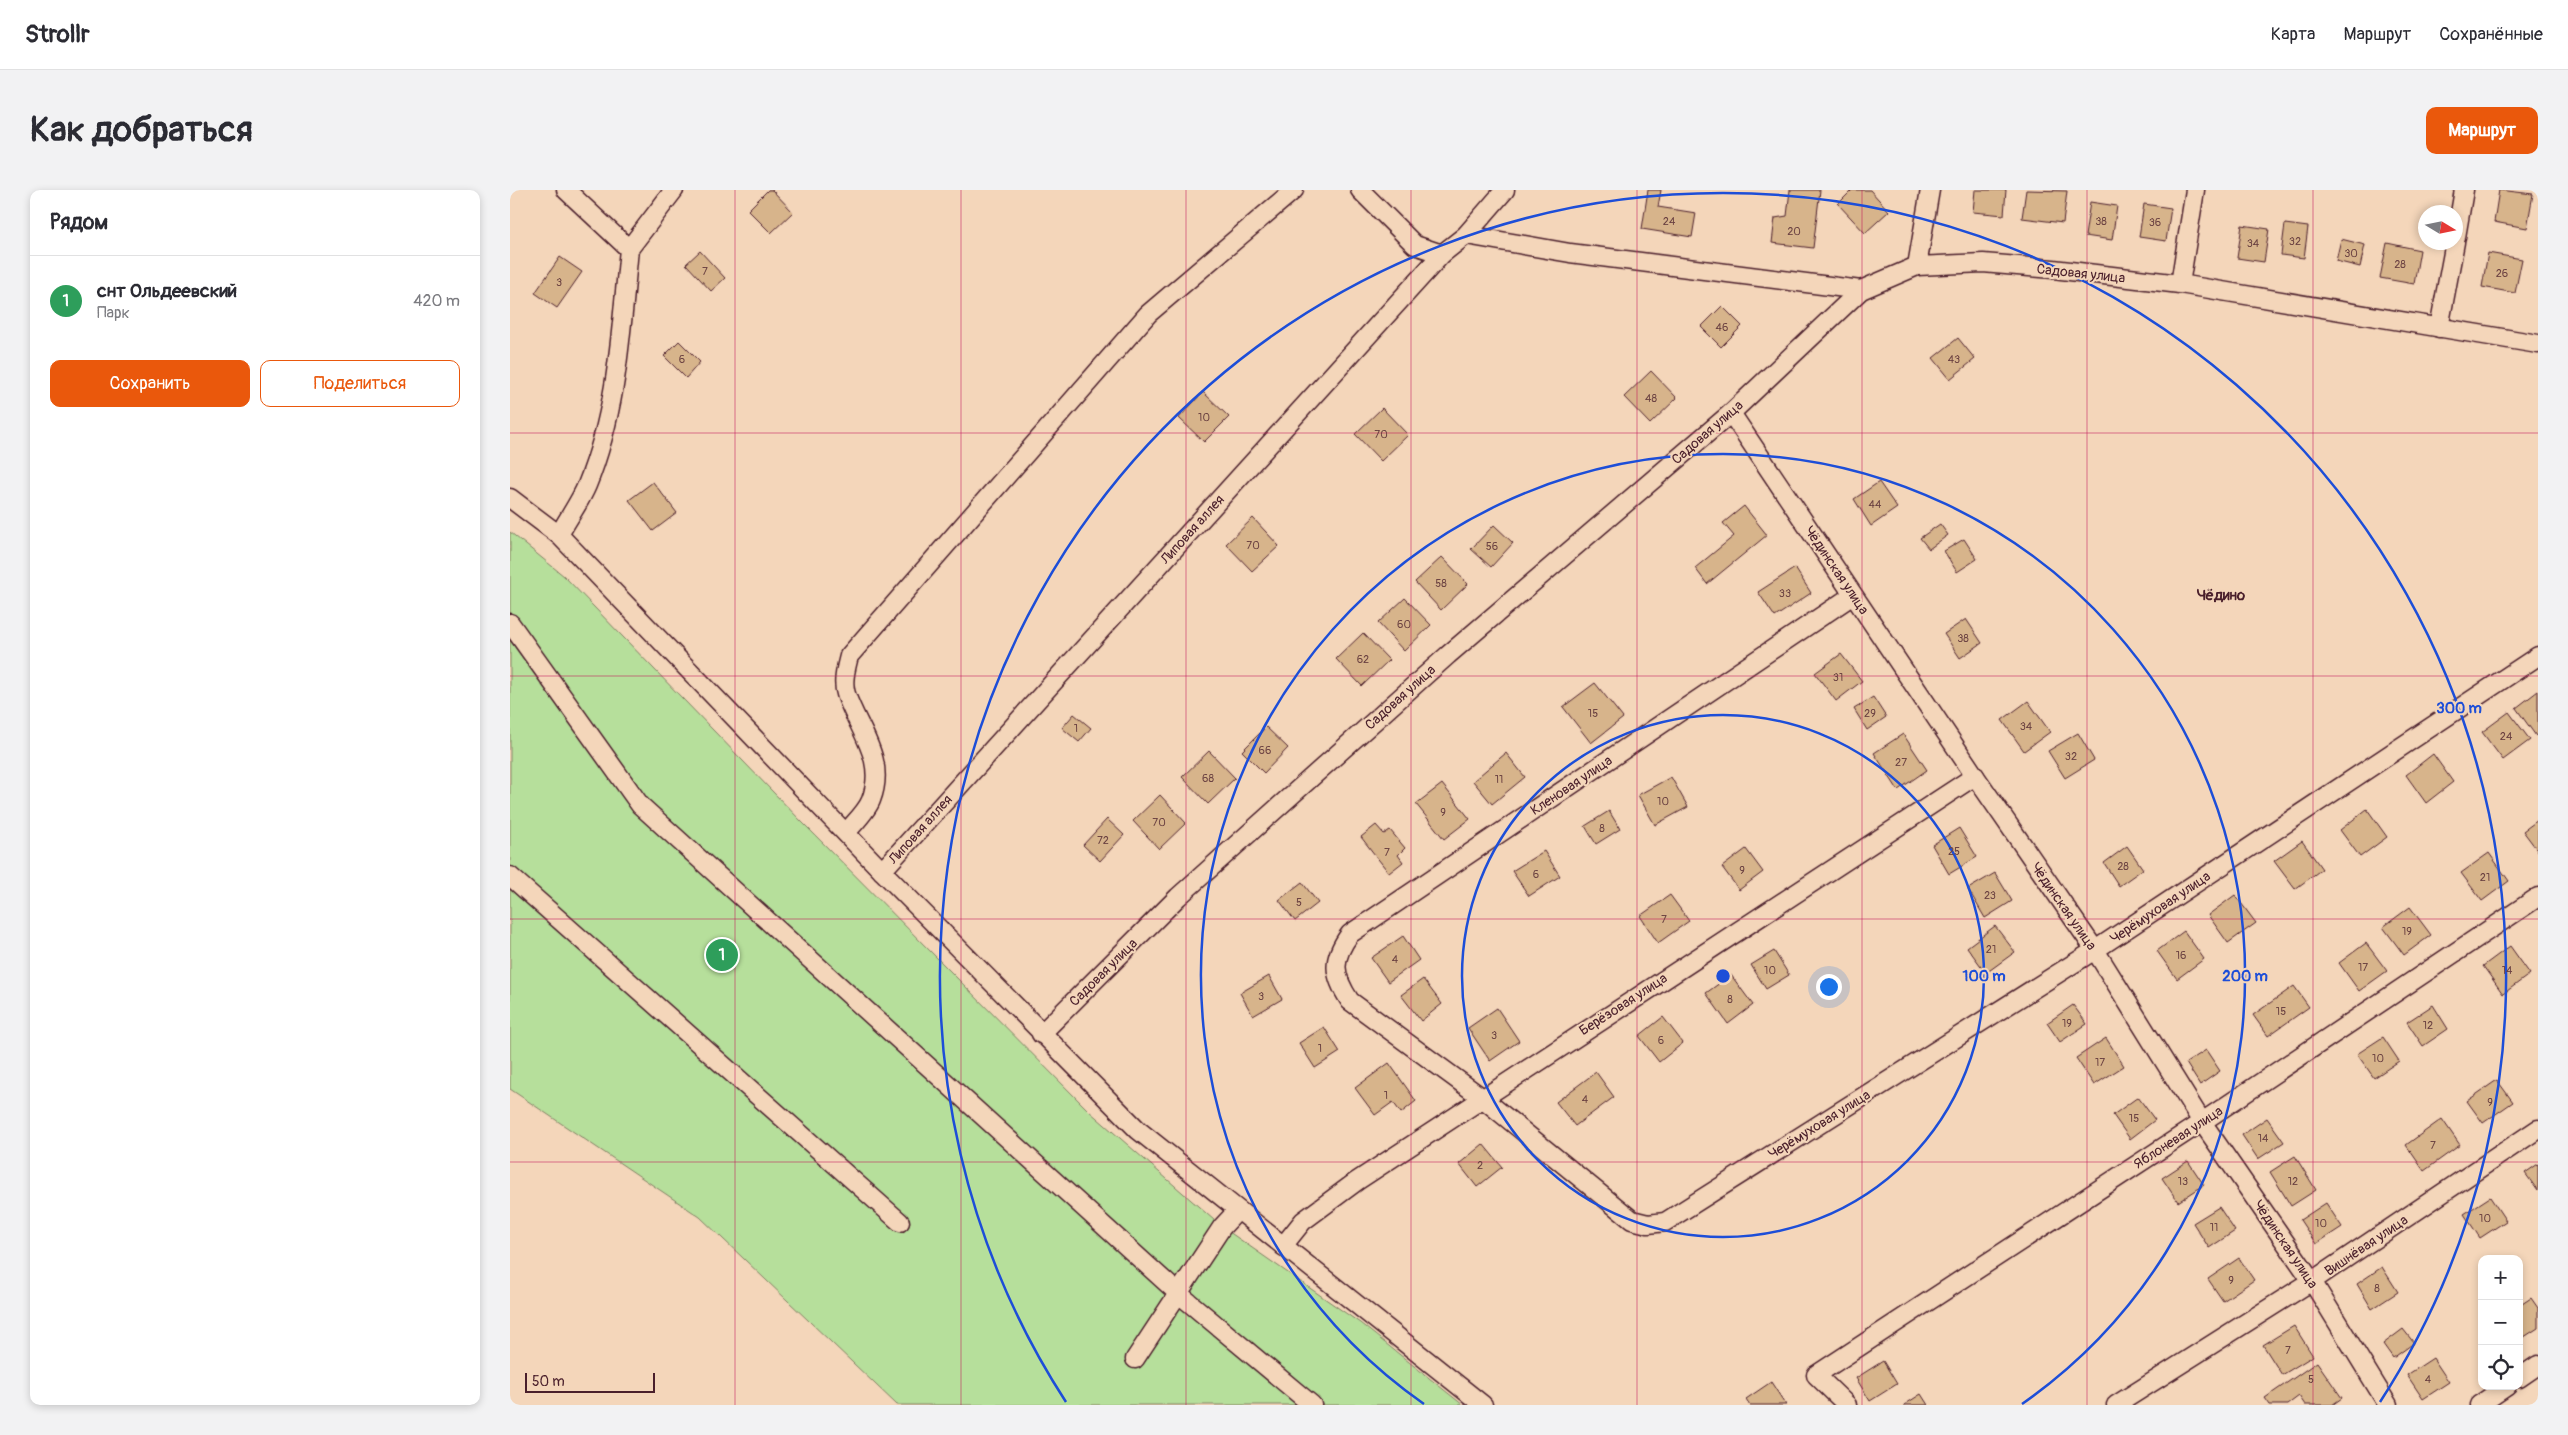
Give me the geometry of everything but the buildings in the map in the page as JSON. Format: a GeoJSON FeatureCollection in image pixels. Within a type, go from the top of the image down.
{"type":"FeatureCollection","features":[{"type":"Feature","properties":{"kind":"street"},"geometry":{"type":"LineString","coordinates":[[566,190],[629,249]]}},
{"type":"Feature","properties":{"kind":"street"},"geometry":{"type":"LineString","coordinates":[[559,535],[586,486],[605,435],[616,381],[629,249],[674,190]]}},
{"type":"Feature","properties":{"kind":"street"},"geometry":{"type":"LineString","coordinates":[[846,833],[871,801],[876,784],[872,748],[845,693],[845,673],[849,656],[1148,314],[1294,190]]}},
{"type":"Feature","properties":{"kind":"street"},"geometry":{"type":"LineString","coordinates":[[1360,190],[1415,245],[1442,254]]}},
{"type":"Feature","properties":{"kind":"street","name":"Липовая аллея"},"geometry":{"type":"LineString","coordinates":[[882,872],[1442,254],[1466,235],[1505,190]]}},
{"type":"Feature","properties":{"kind":"street"},"geometry":{"type":"LineString","coordinates":[[1918,266],[1930,190]]}},
{"type":"Feature","properties":{"kind":"street"},"geometry":{"type":"LineString","coordinates":[[2180,284],[2196,190]]}},
{"type":"Feature","properties":{"kind":"street"},"geometry":{"type":"LineString","coordinates":[[2461,205],[2464,190]]}},
{"type":"Feature","properties":{"kind":"street"},"geometry":{"type":"LineString","coordinates":[[1466,235],[1570,253],[1861,290]]}},
{"type":"Feature","properties":{"kind":"street"},"geometry":{"type":"LineString","coordinates":[[2439,328],[2453,250]]}},
{"type":"Feature","properties":{"kind":"street","name":"Садовая улица"},"geometry":{"type":"LineString","coordinates":[[1040,1034],[1200,877],[1448,655],[1731,412],[1861,290],[1918,266],[1983,263],[2180,284],[2538,344]]}},
{"type":"Feature","properties":{"kind":"street","name":"Чёдинская улица"},"geometry":{"type":"LineString","coordinates":[[1731,412],[1974,776],[2095,950],[2202,1122],[2312,1281],[2388,1405]]}},
{"type":"Feature","properties":{"kind":"street"},"geometry":{"type":"LineString","coordinates":[[510,498],[559,535],[882,872],[1040,1034],[1138,1130],[1236,1211],[1483,1405]]}},
{"type":"Feature","properties":{"kind":"street","name":"Кленовая улица"},"geometry":{"type":"LineString","coordinates":[[1481,1097],[1350,1001],[1338,982],[1336,962],[1340,947],[1350,934],[1853,595]]}},
{"type":"Feature","properties":{"kind":"street"},"geometry":{"type":"LineString","coordinates":[[510,623],[640,805],[1179,1294],[1312,1405]]}},
{"type":"Feature","properties":{"kind":"street","name":"Черёмуховая улица"},"geometry":{"type":"LineString","coordinates":[[1481,1097],[1632,1220],[1648,1224],[1665,1222],[2095,950],[2538,656]]}},
{"type":"Feature","properties":{"kind":"street","name":"Берёзовая улица"},"geometry":{"type":"LineString","coordinates":[[1282,1246],[1304,1221],[1334,1198],[1481,1097],[1974,776]]}},
{"type":"Feature","properties":{"kind":"street"},"geometry":{"type":"LineString","coordinates":[[510,876],[521,888],[900,1222]]}},
{"type":"Feature","properties":{"kind":"street","name":"Яблоневая улица"},"geometry":{"type":"LineString","coordinates":[[1847,1405],[1816,1375],[2202,1122],[2538,897]]}},
{"type":"Feature","properties":{"kind":"street","name":"Вишнёвая улица"},"geometry":{"type":"LineString","coordinates":[[2116,1405],[2312,1281],[2538,1130]]}},
{"type":"Feature","properties":{"kind":"street"},"geometry":{"type":"LineString","coordinates":[[1135,1359],[1222,1226],[1236,1211]]}},
{"type":"Feature","properties":{"kind":"street"},"geometry":{"type":"LineString","coordinates":[[2523,1375],[2538,1365]]}},
{"type":"Feature","properties":{"kind":"street"},"geometry":{"type":"LineString","coordinates":[[2480,1405],[2501,1390]]}},
{"type":"Feature","properties":{"kind":"green space"},"geometry":{"type":"Polygon","coordinates":[[[510,532],[564,576],[802,822],[1089,1111],[1222,1227],[1360,1323],[1463,1405],[897,1405],[700,1217],[510,1089],[510,532]]]}},
{"type":"Feature","properties":{"kind":"place","name":"снт Ольдеевский"},"geometry":{"type":"Point","coordinates":[722,955]}},
{"type":"Feature","properties":{"kind":"district","name":"Чёдино"},"geometry":{"type":"Point","coordinates":[2221,595]}}]}
